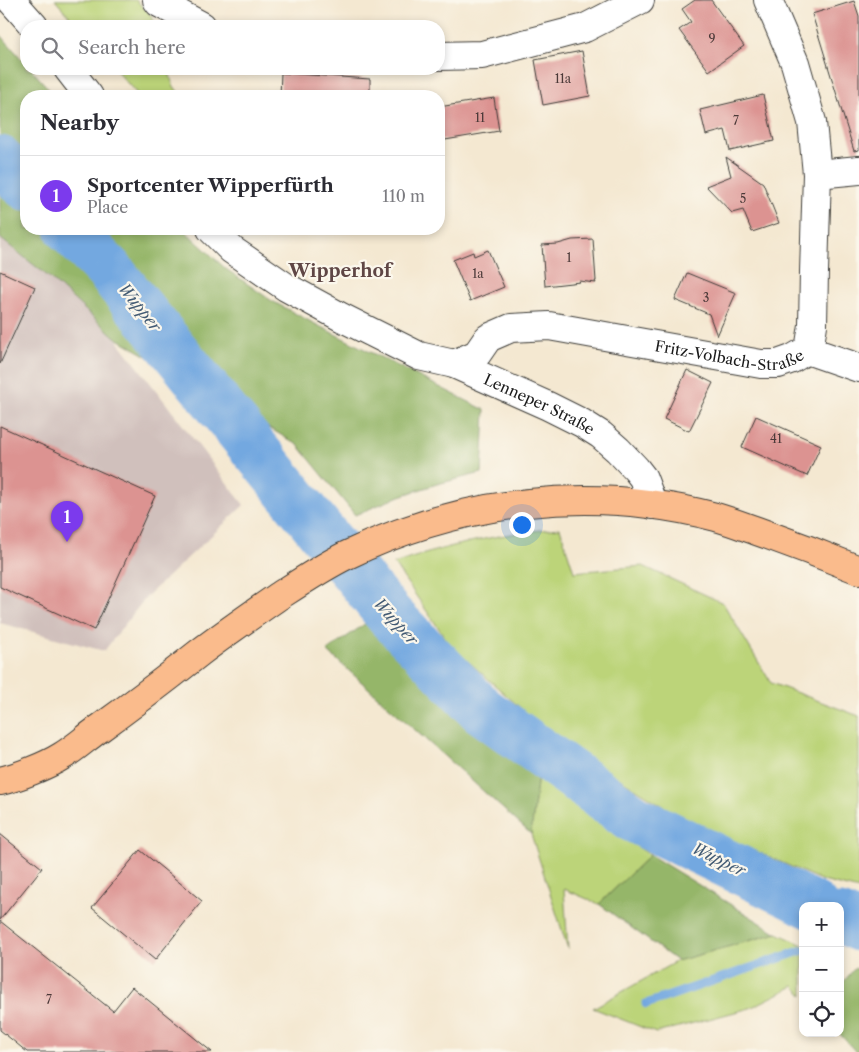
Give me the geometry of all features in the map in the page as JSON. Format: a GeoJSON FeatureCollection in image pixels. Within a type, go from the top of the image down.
{"type":"FeatureCollection","features":[{"type":"Feature","properties":{"kind":"main road"},"geometry":{"type":"LineString","coordinates":[[0,781],[33,770],[60,757],[121,714],[229,630],[308,577],[344,557],[388,537],[444,518],[490,508],[561,500],[592,499],[653,505],[717,517],[859,570]]}},
{"type":"Feature","properties":{"kind":"street"},"geometry":{"type":"LineString","coordinates":[[11,0],[29,20]]}},
{"type":"Feature","properties":{"kind":"street"},"geometry":{"type":"LineString","coordinates":[[157,0],[159,3],[191,20]]}},
{"type":"Feature","properties":{"kind":"street"},"geometry":{"type":"LineString","coordinates":[[445,56],[482,55],[585,28],[640,0]]}},
{"type":"Feature","properties":{"kind":"street","name":"Fritz-Volbach-Straße"},"geometry":{"type":"LineString","coordinates":[[454,364],[477,354],[488,338],[511,328],[549,326],[761,364],[785,362],[807,350],[810,344],[813,325],[817,174],[812,122],[795,63],[768,0]]}},
{"type":"Feature","properties":{"kind":"street"},"geometry":{"type":"LineString","coordinates":[[73,75],[84,90]]}},
{"type":"Feature","properties":{"kind":"street"},"geometry":{"type":"LineString","coordinates":[[817,174],[859,170]]}},
{"type":"Feature","properties":{"kind":"street","name":"Lenneper Straße"},"geometry":{"type":"LineString","coordinates":[[217,235],[232,250],[294,291],[340,317],[420,356],[454,364],[582,423],[601,435],[618,450],[644,478],[653,505]]}},
{"type":"Feature","properties":{"kind":"street"},"geometry":{"type":"LineString","coordinates":[[807,350],[859,368]]}},
{"type":"Feature","properties":{"kind":"shaded area"},"geometry":{"type":"Polygon","coordinates":[[[0,238],[49,277],[115,337],[244,505],[146,597],[104,651],[0,623],[0,238]]]}},
{"type":"Feature","properties":{"kind":"green space"},"geometry":{"type":"Polygon","coordinates":[[[55,0],[136,0],[152,16],[153,20],[73,20],[55,0]]]}},
{"type":"Feature","properties":{"kind":"green space"},"geometry":{"type":"Polygon","coordinates":[[[0,34],[20,57],[20,75],[36,75],[50,90],[20,90],[20,235],[189,235],[226,269],[272,301],[485,410],[482,473],[437,484],[400,496],[355,515],[298,445],[115,337],[49,277],[0,238],[0,34]]]}},
{"type":"Feature","properties":{"kind":"green space"},"geometry":{"type":"Polygon","coordinates":[[[120,75],[170,75],[177,90],[134,90],[120,75]]]}},
{"type":"Feature","properties":{"kind":"green space"},"geometry":{"type":"Polygon","coordinates":[[[560,528],[574,572],[643,566],[723,603],[771,683],[859,716],[859,890],[823,881],[684,819],[553,737],[451,646],[394,564],[434,551],[476,541],[517,533],[560,528]]]}},
{"type":"Feature","properties":{"kind":"green space"},"geometry":{"type":"Polygon","coordinates":[[[366,623],[412,668],[538,774],[531,834],[327,651],[366,623]]]}},
{"type":"Feature","properties":{"kind":"green space"},"geometry":{"type":"Polygon","coordinates":[[[538,774],[582,809],[650,855],[599,904],[564,889],[568,949],[531,834],[538,774]]]}},
{"type":"Feature","properties":{"kind":"green space"},"geometry":{"type":"Polygon","coordinates":[[[650,855],[777,933],[677,961],[599,904],[650,855]]]}},
{"type":"Feature","properties":{"kind":"green space"},"geometry":{"type":"Polygon","coordinates":[[[777,933],[799,943],[799,991],[794,986],[750,1008],[656,1033],[593,1008],[677,961],[777,933]]]}},
{"type":"Feature","properties":{"kind":"green space"},"geometry":{"type":"Polygon","coordinates":[[[855,968],[859,970],[859,1052],[856,1052],[843,1037],[844,981],[855,968]]]}},
{"type":"Feature","properties":{"kind":"building"},"geometry":{"type":"Polygon","coordinates":[[[695,0],[711,0],[744,46],[709,71],[679,30],[691,22],[682,9],[695,0]]]}},
{"type":"Feature","properties":{"kind":"building"},"geometry":{"type":"Polygon","coordinates":[[[854,1],[859,16],[859,150],[854,151],[812,14],[854,1]]]}},
{"type":"Feature","properties":{"kind":"building"},"geometry":{"type":"Polygon","coordinates":[[[582,51],[590,96],[543,105],[535,60],[582,51]]]}},
{"type":"Feature","properties":{"kind":"building"},"geometry":{"type":"Polygon","coordinates":[[[281,75],[370,79],[370,90],[280,90],[281,75]]]}},
{"type":"Feature","properties":{"kind":"building"},"geometry":{"type":"Polygon","coordinates":[[[763,95],[774,141],[730,151],[725,130],[706,135],[700,110],[763,95]]]}},
{"type":"Feature","properties":{"kind":"building"},"geometry":{"type":"Polygon","coordinates":[[[494,98],[499,131],[445,140],[445,106],[494,98]]]}},
{"type":"Feature","properties":{"kind":"building"},"geometry":{"type":"Polygon","coordinates":[[[726,157],[763,183],[779,223],[752,232],[743,210],[732,213],[706,186],[731,176],[726,157]]]}},
{"type":"Feature","properties":{"kind":"building"},"geometry":{"type":"Polygon","coordinates":[[[593,239],[596,283],[579,281],[545,286],[542,245],[593,239]]]}},
{"type":"Feature","properties":{"kind":"building"},"geometry":{"type":"Polygon","coordinates":[[[488,250],[504,287],[470,301],[453,260],[473,252],[474,256],[488,250]]]}},
{"type":"Feature","properties":{"kind":"building"},"geometry":{"type":"Polygon","coordinates":[[[0,271],[35,287],[0,364],[0,271]]]}},
{"type":"Feature","properties":{"kind":"building"},"geometry":{"type":"Polygon","coordinates":[[[687,273],[736,293],[717,336],[709,314],[675,300],[687,273]]]}},
{"type":"Feature","properties":{"kind":"building"},"geometry":{"type":"Polygon","coordinates":[[[687,370],[713,383],[689,431],[664,419],[687,370]]]}},
{"type":"Feature","properties":{"kind":"building"},"geometry":{"type":"Polygon","coordinates":[[[756,416],[821,445],[807,476],[742,447],[756,416]]]}},
{"type":"Feature","properties":{"kind":"building"},"geometry":{"type":"Polygon","coordinates":[[[0,426],[155,496],[94,630],[0,587],[0,426]]]}},
{"type":"Feature","properties":{"kind":"building"},"geometry":{"type":"Polygon","coordinates":[[[0,834],[42,868],[0,920],[0,834]]]}},
{"type":"Feature","properties":{"kind":"building"},"geometry":{"type":"Polygon","coordinates":[[[140,850],[202,901],[155,960],[92,908],[140,850]]]}},
{"type":"Feature","properties":{"kind":"building"},"geometry":{"type":"Polygon","coordinates":[[[0,921],[113,1011],[132,987],[212,1052],[27,1052],[0,1030],[0,921]]]}},
{"type":"Feature","properties":{"kind":"waterway","name":"Wupper"},"geometry":{"type":"LineString","coordinates":[[0,160],[20,180]]}},
{"type":"Feature","properties":{"kind":"waterway","name":"Wupper"},"geometry":{"type":"LineString","coordinates":[[75,235],[108,269],[390,616],[482,710],[633,818],[806,902]]}},
{"type":"Feature","properties":{"kind":"waterway","name":"Wupper"},"geometry":{"type":"LineString","coordinates":[[844,920],[859,927]]}},
{"type":"Feature","properties":{"kind":"waterway"},"geometry":{"type":"LineString","coordinates":[[844,936],[859,930]]}},
{"type":"Feature","properties":{"kind":"waterway"},"geometry":{"type":"LineString","coordinates":[[646,1004],[799,951]]}},
{"type":"Feature","properties":{"kind":"place","name":"Sportcenter Wipperfürth"},"geometry":{"type":"Point","coordinates":[67,542]}},
{"type":"Feature","properties":{"kind":"district","name":"Wipperhof"},"geometry":{"type":"Point","coordinates":[340,271]}}]}
